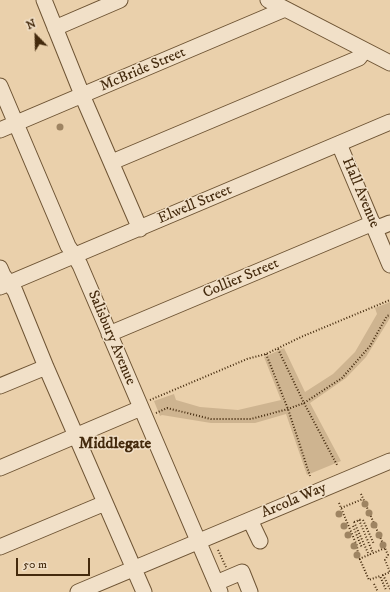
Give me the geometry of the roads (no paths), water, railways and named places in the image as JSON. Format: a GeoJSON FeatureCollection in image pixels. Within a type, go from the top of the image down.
{"type":"FeatureCollection","features":[{"type":"Feature","properties":{"kind":"street"},"geometry":{"type":"LineString","coordinates":[[44,0],[140,229]]}},
{"type":"Feature","properties":{"kind":"street"},"geometry":{"type":"LineString","coordinates":[[55,28],[120,0]]}},
{"type":"Feature","properties":{"kind":"street"},"geometry":{"type":"LineString","coordinates":[[268,0],[390,63]]}},
{"type":"Feature","properties":{"kind":"street","name":"McBride Street"},"geometry":{"type":"LineString","coordinates":[[0,130],[285,9]]}},
{"type":"Feature","properties":{"kind":"street"},"geometry":{"type":"LineString","coordinates":[[112,162],[359,58],[365,50]]}},
{"type":"Feature","properties":{"kind":"street","name":"Salisbury Avenue"},"geometry":{"type":"LineString","coordinates":[[0,86],[68,246],[75,256],[109,334],[145,404],[198,541],[218,587]]}},
{"type":"Feature","properties":{"kind":"street","name":"Elwell Street"},"geometry":{"type":"LineString","coordinates":[[5,286],[390,122]]}},
{"type":"Feature","properties":{"kind":"street","name":"Hall Avenue"},"geometry":{"type":"LineString","coordinates":[[339,144],[390,265]]}},
{"type":"Feature","properties":{"kind":"street","name":"Collier Street"},"geometry":{"type":"LineString","coordinates":[[109,334],[374,226],[390,223]]}},
{"type":"Feature","properties":{"kind":"street"},"geometry":{"type":"LineString","coordinates":[[0,268],[5,286],[15,291],[46,367],[144,592]]}},
{"type":"Feature","properties":{"kind":"street"},"geometry":{"type":"LineString","coordinates":[[0,386],[46,367]]}},
{"type":"Feature","properties":{"kind":"street"},"geometry":{"type":"LineString","coordinates":[[0,468],[77,436],[145,404]]}},
{"type":"Feature","properties":{"kind":"street","name":"Arcola Way"},"geometry":{"type":"LineString","coordinates":[[78,592],[390,461]]}},
{"type":"Feature","properties":{"kind":"street"},"geometry":{"type":"LineString","coordinates":[[0,547],[105,503]]}},
{"type":"Feature","properties":{"kind":"street"},"geometry":{"type":"LineString","coordinates":[[250,520],[260,541]]}},
{"type":"Feature","properties":{"kind":"street"},"geometry":{"type":"LineString","coordinates":[[218,587],[242,572],[250,592]]}},
{"type":"Feature","properties":{"kind":"district","name":"Middlegate"},"geometry":{"type":"Point","coordinates":[115,445]}}]}
